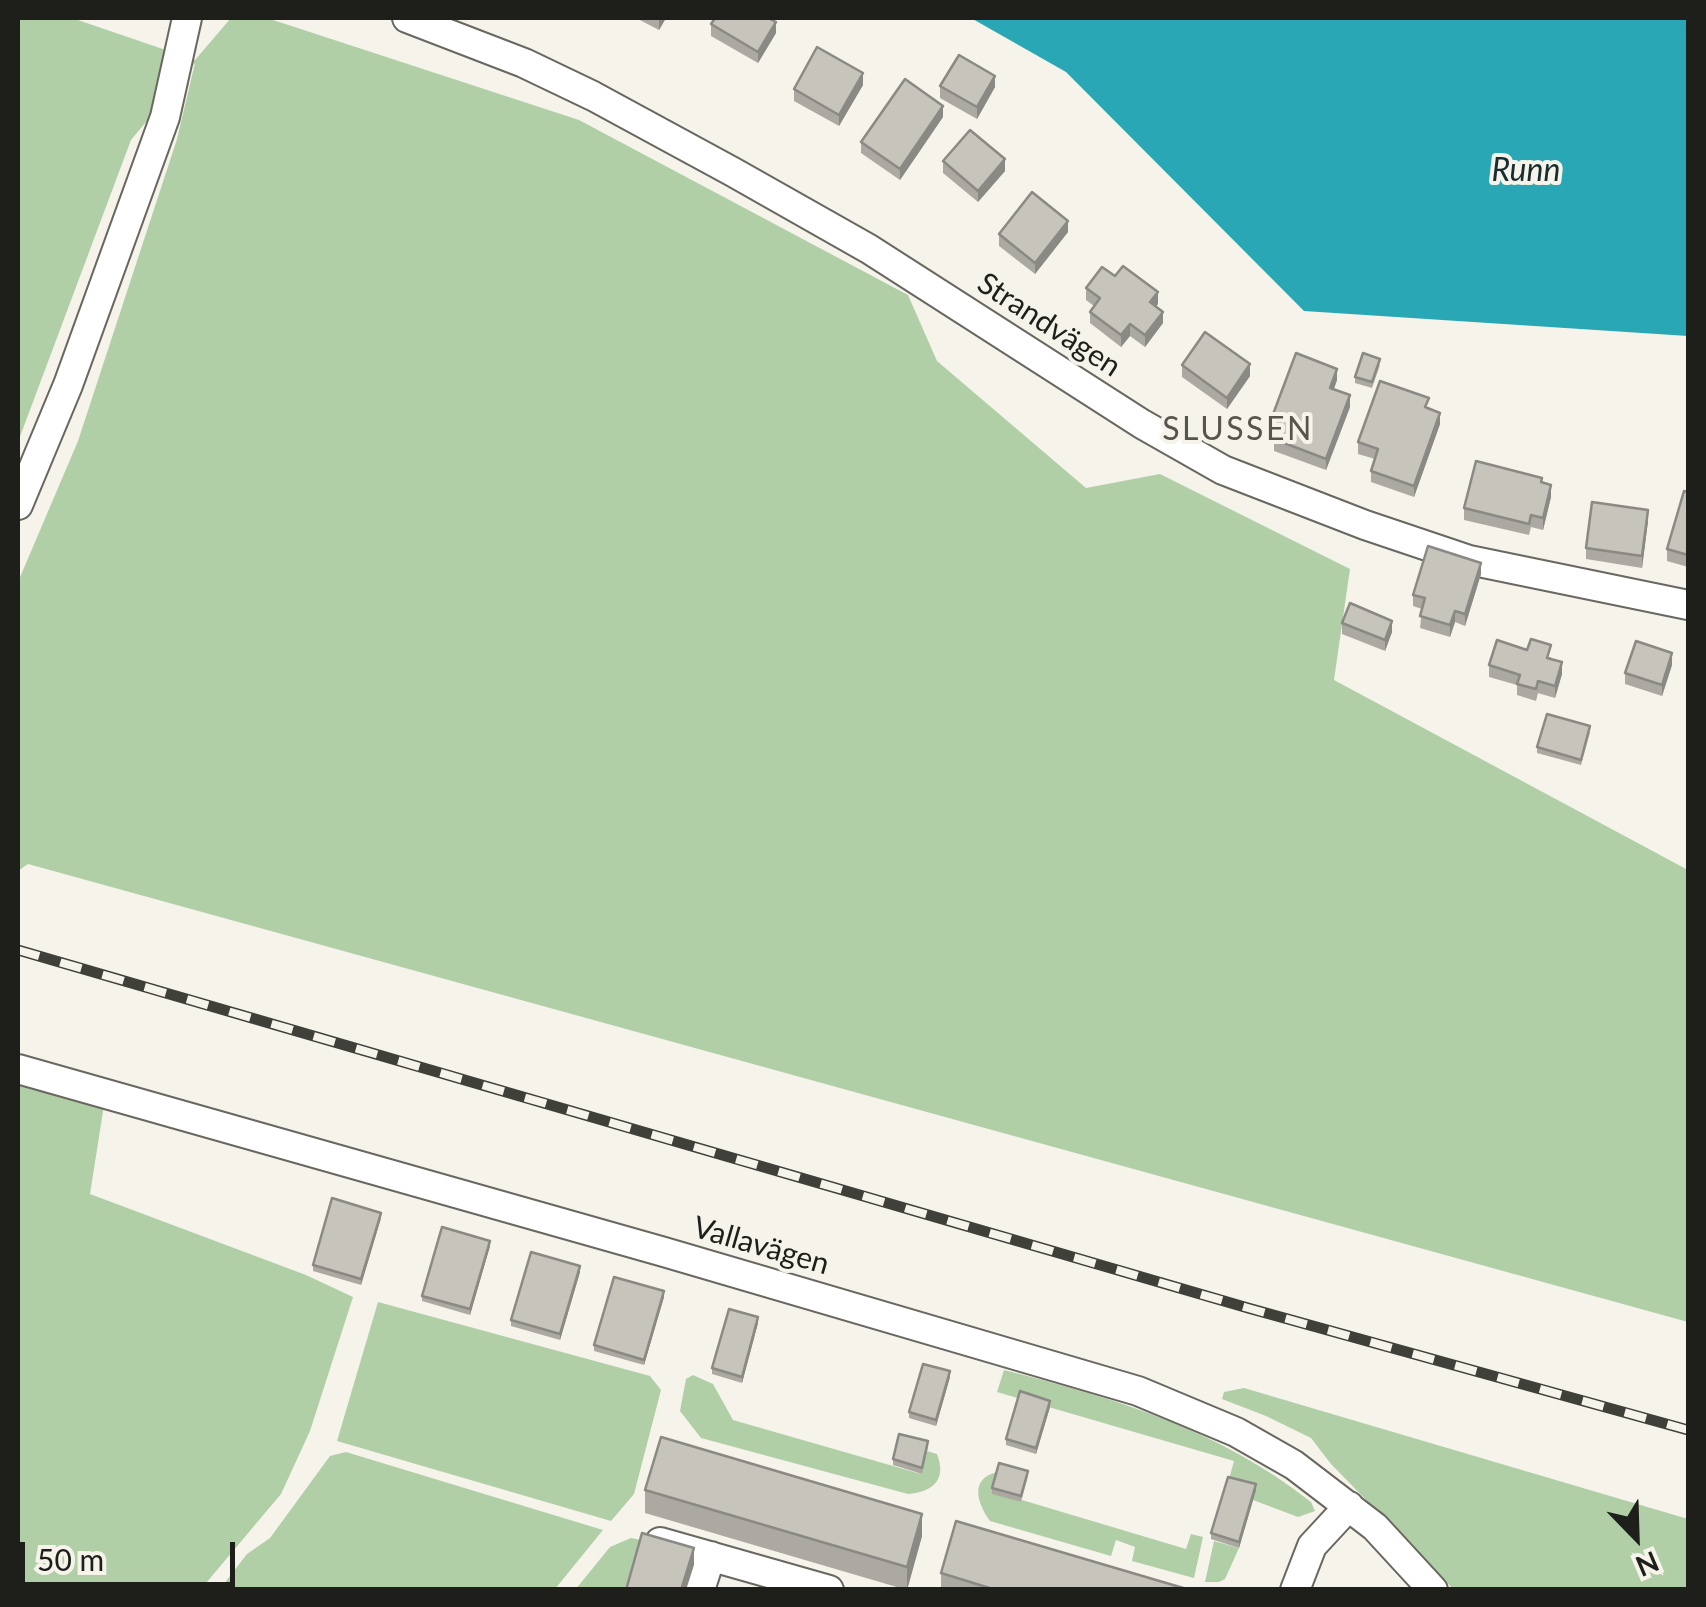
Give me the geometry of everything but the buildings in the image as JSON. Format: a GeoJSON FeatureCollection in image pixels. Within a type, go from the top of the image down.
{"type":"FeatureCollection","features":[{"type":"Feature","properties":{"kind":"street"},"geometry":{"type":"LineString","coordinates":[[18,506],[68,385],[159,135],[177,75],[187,18]]}},
{"type":"Feature","properties":{"kind":"street","name":"Strandvägen"},"geometry":{"type":"LineString","coordinates":[[407,18],[524,63],[732,172],[869,249],[1142,424],[1223,470],[1468,560],[1688,605]]}},
{"type":"Feature","properties":{"kind":"street","name":"Vallavägen"},"geometry":{"type":"LineString","coordinates":[[18,1069],[1138,1391],[1236,1432],[1294,1465],[1375,1527],[1433,1590]]}},
{"type":"Feature","properties":{"kind":"street"},"geometry":{"type":"LineString","coordinates":[[1293,1589],[1312,1546],[1349,1506]]}},
{"type":"Feature","properties":{"kind":"street"},"geometry":{"type":"LineString","coordinates":[[654,1540],[829,1590]]}},
{"type":"Feature","properties":{"kind":"street"},"geometry":{"type":"LineString","coordinates":[[700,1590],[711,1556]]}},
{"type":"Feature","properties":{"kind":"green space"},"geometry":{"type":"Polygon","coordinates":[[[18,18],[72,18],[195,60],[231,18],[267,18],[579,120],[908,295],[937,361],[1086,488],[1160,474],[1350,569],[1334,680],[1688,870],[1688,1322],[28,864],[18,871],[18,582],[78,441],[177,139],[195,63],[131,140],[18,442],[18,18]]]}},
{"type":"Feature","properties":{"kind":"green space"},"geometry":{"type":"Polygon","coordinates":[[[18,1080],[104,1105],[90,1194],[306,1275],[353,1297],[310,1431],[281,1494],[201,1589],[18,1586],[18,1080]]]}},
{"type":"Feature","properties":{"kind":"green space"},"geometry":{"type":"Polygon","coordinates":[[[378,1302],[650,1376],[661,1390],[634,1494],[611,1521],[337,1441],[378,1302]]]}},
{"type":"Feature","properties":{"kind":"green space"},"geometry":{"type":"Polygon","coordinates":[[[1004,1370],[1126,1405],[1203,1436],[1276,1477],[1311,1502],[1315,1511],[1298,1517],[1253,1500],[1255,1490],[1228,1483],[1234,1461],[997,1392],[1004,1370]]]}},
{"type":"Feature","properties":{"kind":"green space"},"geometry":{"type":"Polygon","coordinates":[[[693,1375],[713,1384],[733,1420],[921,1474],[927,1451],[937,1454],[939,1478],[924,1491],[908,1494],[701,1438],[680,1411],[686,1379],[693,1375]]]}},
{"type":"Feature","properties":{"kind":"green space"},"geometry":{"type":"Polygon","coordinates":[[[1244,1388],[1688,1519],[1688,1589],[1453,1589],[1331,1464],[1311,1438],[1222,1399],[1224,1392],[1244,1388]]]}},
{"type":"Feature","properties":{"kind":"green space"},"geometry":{"type":"Polygon","coordinates":[[[346,1452],[603,1530],[555,1589],[220,1589],[247,1554],[270,1538],[330,1456],[346,1452]]]}},
{"type":"Feature","properties":{"kind":"green space"},"geometry":{"type":"Polygon","coordinates":[[[998,1472],[1020,1502],[1186,1549],[1191,1534],[1203,1537],[1194,1578],[1132,1561],[1135,1547],[1116,1540],[1111,1556],[990,1521],[979,1499],[979,1485],[998,1472]]]}},
{"type":"Feature","properties":{"kind":"green space"},"geometry":{"type":"Polygon","coordinates":[[[631,1538],[641,1540],[631,1589],[575,1590],[610,1547],[631,1538]]]}},
{"type":"Feature","properties":{"kind":"green space"},"geometry":{"type":"Polygon","coordinates":[[[1214,1541],[1239,1548],[1225,1579],[1205,1582],[1214,1541]]]}},
{"type":"Feature","properties":{"kind":"water","name":"Runn"},"geometry":{"type":"Polygon","coordinates":[[[971,18],[1688,18],[1688,336],[1304,311],[1066,72],[971,18]]]}},
{"type":"Feature","properties":{"kind":"railway"},"geometry":{"type":"LineString","coordinates":[[18,950],[1248,1308],[1688,1430]]}},
{"type":"Feature","properties":{"kind":"district","name":"SLUSSEN"},"geometry":{"type":"Point","coordinates":[1238,430]}}]}
